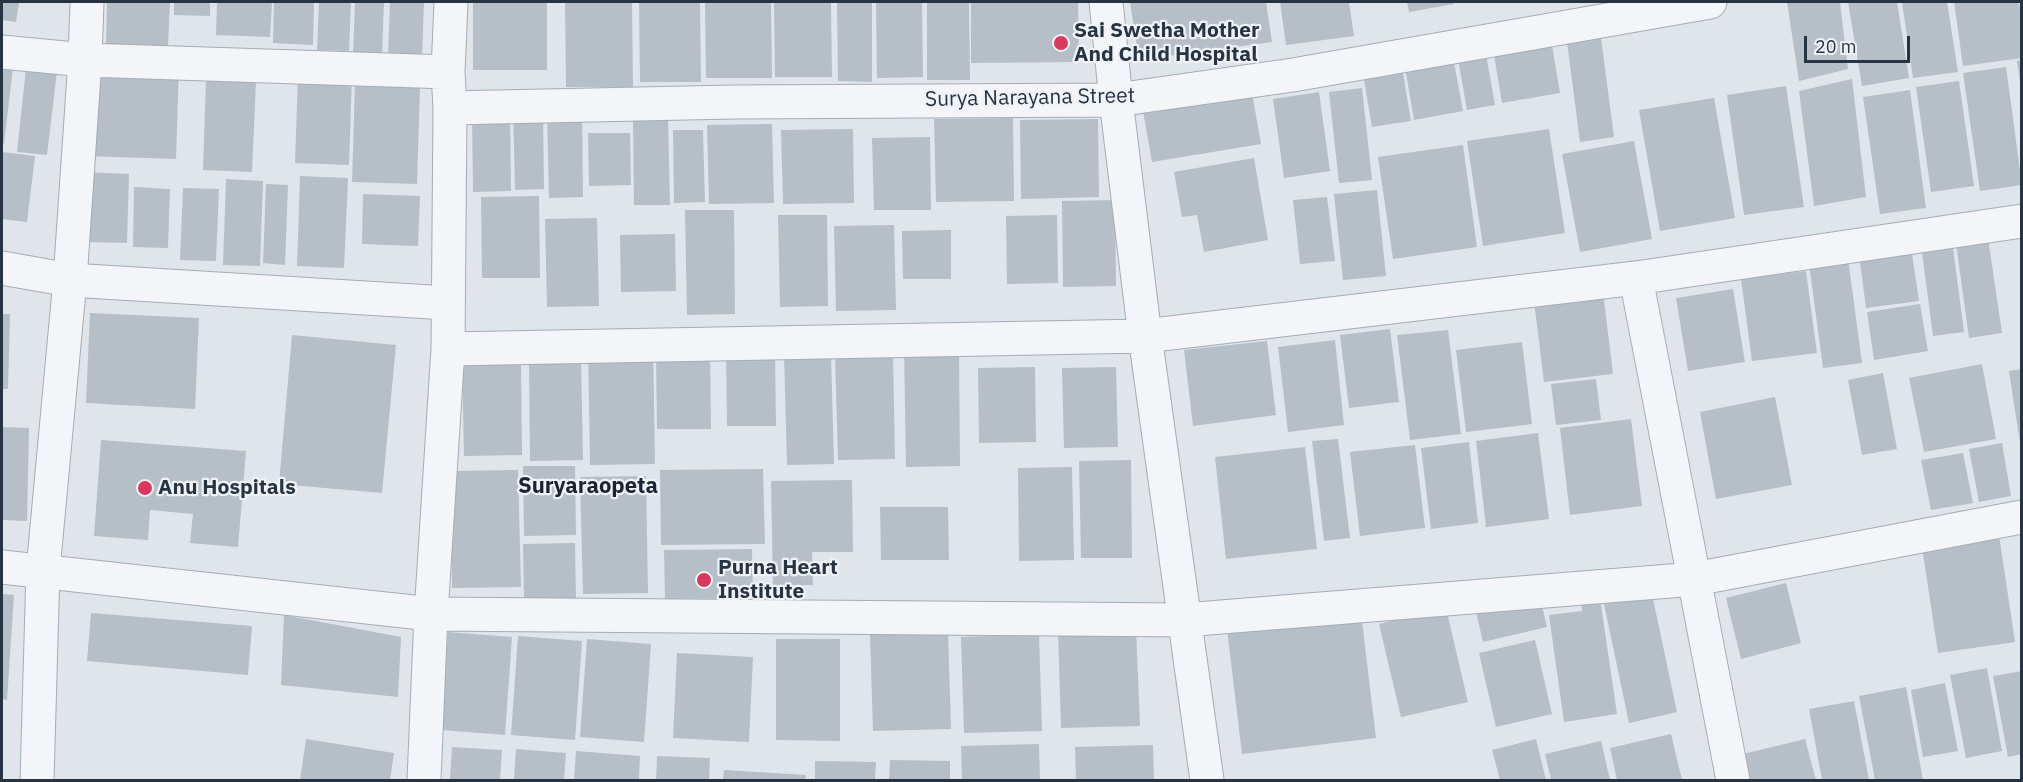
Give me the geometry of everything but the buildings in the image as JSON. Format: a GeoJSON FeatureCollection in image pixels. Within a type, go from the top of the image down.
{"type":"FeatureCollection","features":[{"type":"Feature","properties":{"kind":"street"},"geometry":{"type":"LineString","coordinates":[[37,780],[43,570],[70,280],[87,2]]}},
{"type":"Feature","properties":{"kind":"street"},"geometry":{"type":"LineString","coordinates":[[424,780],[431,614],[448,349],[450,108],[448,72],[451,2]]}},
{"type":"Feature","properties":{"kind":"street"},"geometry":{"type":"LineString","coordinates":[[1106,2],[1145,336],[1207,780]]}},
{"type":"Feature","properties":{"kind":"street","name":"Surya Narayana Street"},"geometry":{"type":"LineString","coordinates":[[450,108],[733,102],[1116,100],[1293,75],[1710,2]]}},
{"type":"Feature","properties":{"kind":"street"},"geometry":{"type":"LineString","coordinates":[[2,52],[85,60],[448,72]]}},
{"type":"Feature","properties":{"kind":"street"},"geometry":{"type":"LineString","coordinates":[[448,349],[1145,336],[1636,278],[2022,221]]}},
{"type":"Feature","properties":{"kind":"street"},"geometry":{"type":"LineString","coordinates":[[2,268],[70,280],[447,303]]}},
{"type":"Feature","properties":{"kind":"street"},"geometry":{"type":"LineString","coordinates":[[1636,278],[1733,780]]}},
{"type":"Feature","properties":{"kind":"street"},"geometry":{"type":"LineString","coordinates":[[2,567],[431,614],[1184,620],[1695,579],[2022,517]]}},
{"type":"Feature","properties":{"kind":"place","name":"Sai Swetha Mother And Child Hospital"},"geometry":{"type":"Point","coordinates":[1061,43]}},
{"type":"Feature","properties":{"kind":"place","name":"Anu Hospitals"},"geometry":{"type":"Point","coordinates":[145,488]}},
{"type":"Feature","properties":{"kind":"place","name":"Purna Heart Institute"},"geometry":{"type":"Point","coordinates":[704,580]}},
{"type":"Feature","properties":{"kind":"district","name":"Suryaraopeta"},"geometry":{"type":"Point","coordinates":[588,487]}}]}
